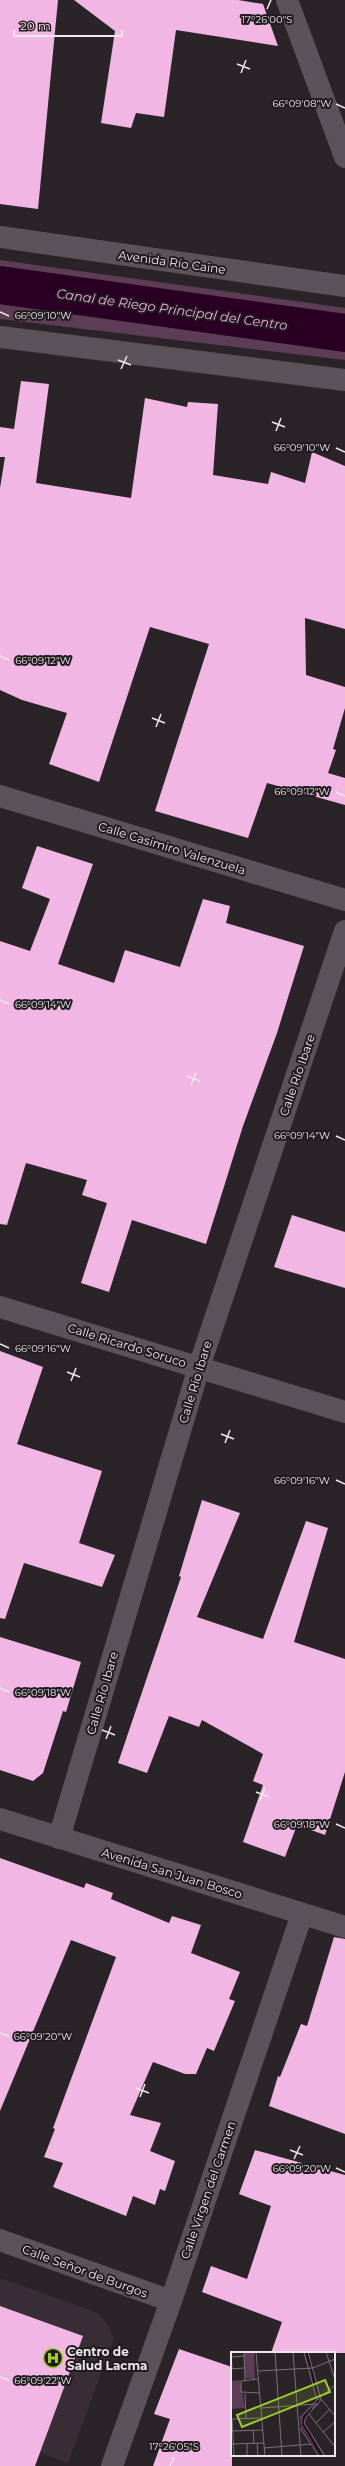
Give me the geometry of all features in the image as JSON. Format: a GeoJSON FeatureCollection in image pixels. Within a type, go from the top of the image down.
{"type":"FeatureCollection","features":[{"type":"Feature","properties":{"kind":"street"},"geometry":{"type":"LineString","coordinates":[[288,0],[345,157]]}},
{"type":"Feature","properties":{"kind":"street","name":"Avenida Río Caine"},"geometry":{"type":"LineString","coordinates":[[0,237],[345,286]]}},
{"type":"Feature","properties":{"kind":"street"},"geometry":{"type":"LineString","coordinates":[[0,337],[345,380]]}},
{"type":"Feature","properties":{"kind":"street","name":"Calle Casimiro Valenzuela"},"geometry":{"type":"LineString","coordinates":[[0,796],[345,900]]}},
{"type":"Feature","properties":{"kind":"street","name":"Calle Río Ibare"},"geometry":{"type":"LineString","coordinates":[[59,1838],[199,1367],[345,931]]}},
{"type":"Feature","properties":{"kind":"street","name":"Calle Ricardo Soruco"},"geometry":{"type":"LineString","coordinates":[[0,1307],[345,1412]]}},
{"type":"Feature","properties":{"kind":"street","name":"Avenida San Juan Bosco"},"geometry":{"type":"LineString","coordinates":[[0,1820],[345,1927]]}},
{"type":"Feature","properties":{"kind":"street","name":"Calle Virgen del Carmen"},"geometry":{"type":"LineString","coordinates":[[112,2466],[171,2301],[302,1914]]}},
{"type":"Feature","properties":{"kind":"street","name":"Calle Señor de Burgos"},"geometry":{"type":"LineString","coordinates":[[0,2240],[171,2301]]}},
{"type":"Feature","properties":{"kind":"shaded area"},"geometry":{"type":"Polygon","coordinates":[[[0,260],[345,308],[345,360],[0,319],[0,260]]]}},
{"type":"Feature","properties":{"kind":"shaded area","name":"Centro de Salud Lacma"},"geometry":{"type":"Polygon","coordinates":[[[0,2278],[98,2313],[108,2325],[114,2338],[68,2463],[0,2438],[0,2278]]]}},
{"type":"Feature","properties":{"kind":"building"},"geometry":{"type":"Polygon","coordinates":[[[0,0],[58,0],[38,209],[0,204],[0,0]]]}},
{"type":"Feature","properties":{"kind":"building"},"geometry":{"type":"Polygon","coordinates":[[[74,0],[238,0],[263,4],[278,46],[176,30],[164,117],[136,113],[131,128],[101,123],[115,31],[74,0]]]}},
{"type":"Feature","properties":{"kind":"building"},"geometry":{"type":"Polygon","coordinates":[[[21,381],[49,384],[36,483],[131,498],[145,398],[187,407],[188,402],[218,404],[213,475],[268,484],[271,472],[305,483],[312,452],[345,466],[345,629],[305,618],[306,675],[345,687],[345,708],[333,749],[336,750],[328,773],[345,778],[345,805],[267,783],[248,838],[155,811],[209,644],[150,627],[99,782],[49,764],[67,713],[22,700],[0,690],[0,488],[5,457],[0,457],[0,427],[14,429],[21,381]]]}},
{"type":"Feature","properties":{"kind":"building"},"geometry":{"type":"Polygon","coordinates":[[[37,846],[93,864],[58,964],[114,983],[125,950],[180,967],[203,899],[230,906],[226,923],[304,946],[277,1033],[243,1126],[206,1244],[132,1220],[109,1292],[81,1283],[107,1203],[82,1195],[87,1180],[26,1163],[7,1225],[0,1224],[0,941],[30,951],[50,899],[22,888],[37,846]]]}},
{"type":"Feature","properties":{"kind":"building"},"geometry":{"type":"Polygon","coordinates":[[[292,1215],[345,1232],[345,1288],[274,1267],[292,1215]]]}},
{"type":"Feature","properties":{"kind":"building"},"geometry":{"type":"Polygon","coordinates":[[[0,1351],[43,1367],[17,1444],[102,1471],[79,1543],[115,1555],[102,1587],[24,1563],[5,1619],[0,1618],[0,1351]]]}},
{"type":"Feature","properties":{"kind":"building"},"geometry":{"type":"Polygon","coordinates":[[[202,1500],[240,1513],[197,1617],[263,1639],[306,1521],[328,1528],[294,1642],[345,1659],[345,1772],[325,1835],[297,1825],[285,1857],[243,1842],[263,1785],[253,1781],[263,1754],[202,1720],[199,1727],[169,1716],[147,1773],[118,1763],[181,1577],[179,1576],[202,1500]]]}},
{"type":"Feature","properties":{"kind":"building"},"geometry":{"type":"Polygon","coordinates":[[[0,1637],[81,1662],[66,1712],[63,1711],[43,1773],[33,1781],[0,1770],[0,1637]]]}},
{"type":"Feature","properties":{"kind":"building"},"geometry":{"type":"Polygon","coordinates":[[[0,1858],[84,1888],[86,1883],[113,1893],[111,1899],[169,1923],[172,1916],[201,1925],[191,1953],[240,1972],[229,1999],[235,2001],[214,2051],[207,2048],[196,2074],[185,2074],[153,2062],[130,2115],[161,2123],[150,2151],[175,2161],[165,2191],[160,2189],[155,2205],[133,2196],[126,2216],[53,2187],[63,2163],[44,2157],[55,2129],[53,2128],[116,1957],[71,1940],[0,2111],[0,1858]]]}},
{"type":"Feature","properties":{"kind":"building"},"geometry":{"type":"Polygon","coordinates":[[[334,1937],[345,1939],[345,2134],[269,2106],[278,2076],[280,2077],[301,2024],[307,2026],[334,1937]]]}},
{"type":"Feature","properties":{"kind":"building"},"geometry":{"type":"Polygon","coordinates":[[[255,2150],[345,2175],[345,2353],[271,2352],[282,2322],[202,2292],[211,2266],[247,2279],[271,2206],[239,2194],[255,2150]]]}},
{"type":"Feature","properties":{"kind":"building"},"geometry":{"type":"Polygon","coordinates":[[[0,2306],[83,2336],[35,2466],[0,2466],[0,2306]]]}},
{"type":"Feature","properties":{"kind":"building"},"geometry":{"type":"Polygon","coordinates":[[[179,2349],[231,2367],[232,2466],[153,2466],[170,2419],[154,2414],[179,2349]]]}},
{"type":"Feature","properties":{"kind":"waterway","name":"Canal de Riego Principal del Centro"},"geometry":{"type":"LineString","coordinates":[[0,285],[345,333]]}},
{"type":"Feature","properties":{"kind":"place","name":"Centro de Salud Lacma"},"geometry":{"type":"Point","coordinates":[53,2358]}}]}
